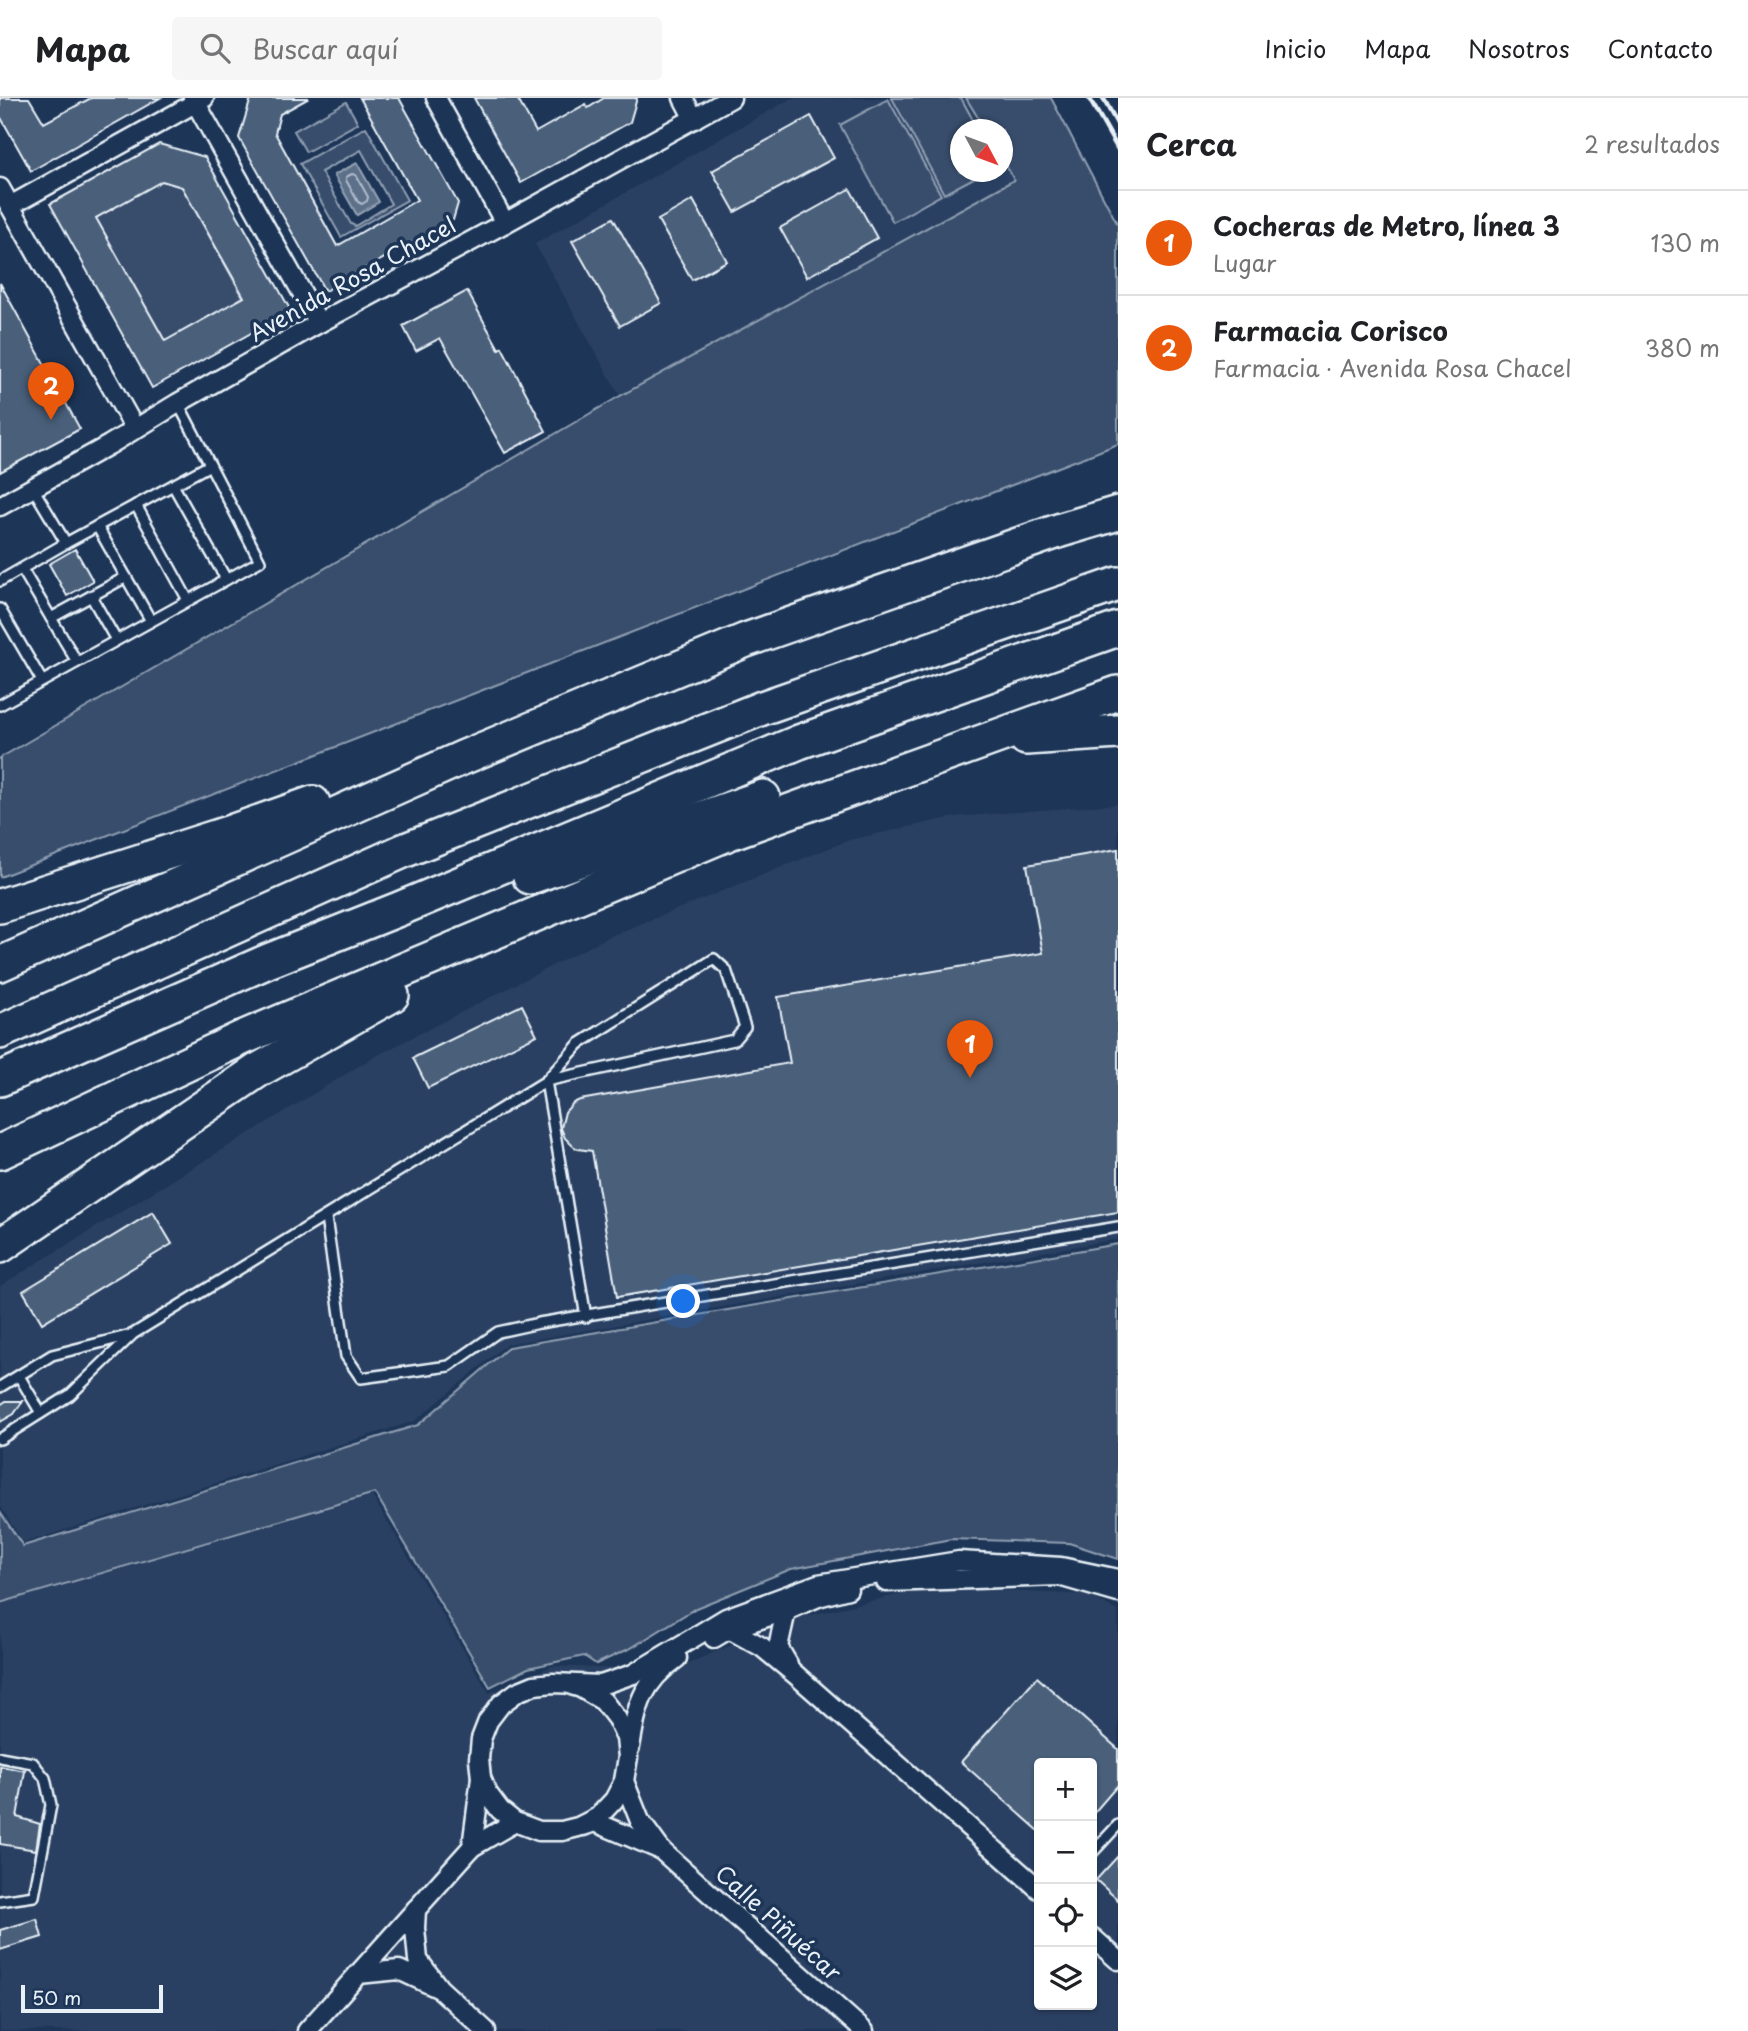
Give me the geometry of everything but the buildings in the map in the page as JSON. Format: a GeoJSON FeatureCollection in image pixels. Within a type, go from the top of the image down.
{"type":"FeatureCollection","features":[{"type":"Feature","properties":{"kind":"highway"},"geometry":{"type":"LineString","coordinates":[[0,964],[462,758],[746,640],[1061,530],[1118,513]]}},
{"type":"Feature","properties":{"kind":"highway"},"geometry":{"type":"LineString","coordinates":[[0,1032],[403,851],[762,708],[1118,584]]}},
{"type":"Feature","properties":{"kind":"highway"},"geometry":{"type":"LineString","coordinates":[[0,1079],[268,961],[799,742],[1118,629]]}},
{"type":"Feature","properties":{"kind":"highway"},"geometry":{"type":"LineString","coordinates":[[399,909],[447,905],[801,784],[1118,680]]}},
{"type":"Feature","properties":{"kind":"highway"},"geometry":{"type":"LineString","coordinates":[[10,1147],[242,1038],[729,833],[1118,693]]}},
{"type":"Feature","properties":{"kind":"highway"},"geometry":{"type":"LineString","coordinates":[[985,741],[1118,732]]}},
{"type":"Feature","properties":{"kind":"highway"},"geometry":{"type":"LineString","coordinates":[[0,906],[216,837],[386,777],[462,758]]}},
{"type":"Feature","properties":{"kind":"highway"},"geometry":{"type":"LineString","coordinates":[[0,1246],[257,1071],[531,916]]}},
{"type":"Feature","properties":{"kind":"street"},"geometry":{"type":"LineString","coordinates":[[436,98],[505,223]]}},
{"type":"Feature","properties":{"kind":"street"},"geometry":{"type":"LineString","coordinates":[[683,98],[694,119]]}},
{"type":"Feature","properties":{"kind":"street","name":"Avenida Rosa Chacel"},"geometry":{"type":"LineString","coordinates":[[0,506],[319,323],[731,98]]}},
{"type":"Feature","properties":{"kind":"street"},"geometry":{"type":"LineString","coordinates":[[10,206],[197,100],[319,323]]}},
{"type":"Feature","properties":{"kind":"street"},"geometry":{"type":"LineString","coordinates":[[0,188],[135,429]]}},
{"type":"Feature","properties":{"kind":"street"},"geometry":{"type":"LineString","coordinates":[[571,1685],[601,1685],[633,1674],[726,1618],[818,1584],[959,1561],[1061,1567],[1118,1579]]}},
{"type":"Feature","properties":{"kind":"street"},"geometry":{"type":"LineString","coordinates":[[628,1757],[618,1719],[603,1701],[581,1688],[553,1682],[534,1685],[517,1692],[501,1704],[488,1721],[481,1739],[478,1759],[481,1778],[488,1794],[500,1810],[515,1822],[539,1831],[562,1831],[580,1827],[598,1816],[614,1800],[624,1781],[640,1700],[661,1669],[729,1629],[786,1611],[818,1597],[878,1582],[1059,1576],[1118,1592]]}},
{"type":"Feature","properties":{"kind":"street"},"geometry":{"type":"LineString","coordinates":[[786,1611],[778,1647],[796,1675]]}},
{"type":"Feature","properties":{"kind":"street"},"geometry":{"type":"LineString","coordinates":[[729,1629],[762,1647],[796,1675],[1034,1885]]}},
{"type":"Feature","properties":{"kind":"street"},"geometry":{"type":"LineString","coordinates":[[472,1847],[481,1778]]}},
{"type":"Feature","properties":{"kind":"street","name":"Calle Piñuécar"},"geometry":{"type":"LineString","coordinates":[[624,1781],[640,1821],[662,1850],[864,2031]]}},
{"type":"Feature","properties":{"kind":"street"},"geometry":{"type":"LineString","coordinates":[[307,2031],[472,1847],[515,1822]]}},
{"type":"Feature","properties":{"kind":"street","name":"Calle Piñuécar"},"geometry":{"type":"LineString","coordinates":[[580,1827],[596,1822],[662,1850]]}},
{"type":"Feature","properties":{"kind":"street"},"geometry":{"type":"LineString","coordinates":[[416,1909],[418,1960],[439,1989],[486,2031]]}},
{"type":"Feature","properties":{"kind":"street"},"geometry":{"type":"LineString","coordinates":[[1097,1942],[1118,1961]]}},
{"type":"Feature","properties":{"kind":"street"},"geometry":{"type":"LineString","coordinates":[[358,1974],[399,1970],[439,1989]]}},
{"type":"Feature","properties":{"kind":"lane"},"geometry":{"type":"LineString","coordinates":[[1,702],[260,561],[178,403]]}},
{"type":"Feature","properties":{"kind":"lane"},"geometry":{"type":"LineString","coordinates":[[0,581],[210,464]]}},
{"type":"Feature","properties":{"kind":"lane"},"geometry":{"type":"LineString","coordinates":[[173,485],[226,579]]}},
{"type":"Feature","properties":{"kind":"lane"},"geometry":{"type":"LineString","coordinates":[[33,488],[66,543]]}},
{"type":"Feature","properties":{"kind":"lane"},"geometry":{"type":"LineString","coordinates":[[136,505],[188,600]]}},
{"type":"Feature","properties":{"kind":"lane"},"geometry":{"type":"LineString","coordinates":[[97,526],[151,621]]}},
{"type":"Feature","properties":{"kind":"lane"},"geometry":{"type":"LineString","coordinates":[[22,569],[77,662]]}},
{"type":"Feature","properties":{"kind":"lane"},"geometry":{"type":"LineString","coordinates":[[51,618],[126,577]]}},
{"type":"Feature","properties":{"kind":"lane"},"geometry":{"type":"LineString","coordinates":[[91,596],[116,640]]}},
{"type":"Feature","properties":{"kind":"lane"},"geometry":{"type":"LineString","coordinates":[[0,609],[42,681]]}},
{"type":"Feature","properties":{"kind":"lane"},"geometry":{"type":"LineString","coordinates":[[0,1439],[70,1395],[133,1334],[546,1081],[579,1044],[714,959],[726,970],[744,1027],[734,1040],[546,1081]]}},
{"type":"Feature","properties":{"kind":"lane"},"geometry":{"type":"LineString","coordinates":[[546,1081],[586,1317]]}},
{"type":"Feature","properties":{"kind":"lane"},"geometry":{"type":"LineString","coordinates":[[326,1218],[346,1356],[361,1378],[449,1366],[498,1332],[1118,1227]]}},
{"type":"Feature","properties":{"kind":"lane"},"geometry":{"type":"LineString","coordinates":[[0,1387],[52,1355],[133,1334]]}},
{"type":"Feature","properties":{"kind":"lane"},"geometry":{"type":"LineString","coordinates":[[19,1376],[41,1413]]}},
{"type":"Feature","properties":{"kind":"lane"},"geometry":{"type":"LineString","coordinates":[[0,1757],[33,1763],[45,1778],[51,1805],[34,1896],[0,1901]]}},
{"type":"Feature","properties":{"kind":"lane"},"geometry":{"type":"LineString","coordinates":[[1097,1848],[1118,1825]]}},
{"type":"Feature","properties":{"kind":"shaded area"},"geometry":{"type":"Polygon","coordinates":[[[792,98],[966,98],[979,119],[950,119],[950,182],[1010,182],[620,396],[535,244],[792,98]]]}},
{"type":"Feature","properties":{"kind":"shaded area"},"geometry":{"type":"Polygon","coordinates":[[[892,98],[961,98],[973,119],[950,119],[950,182],[966,182],[944,194],[892,98]]]}},
{"type":"Feature","properties":{"kind":"shaded area"},"geometry":{"type":"Polygon","coordinates":[[[966,98],[1051,98],[1118,225],[1118,444],[0,877],[0,758],[620,396],[1013,182],[1013,119],[979,119],[966,98]]]}},
{"type":"Feature","properties":{"kind":"shaded area"},"geometry":{"type":"Polygon","coordinates":[[[888,99],[941,195],[893,222],[840,125],[888,99]]]}},
{"type":"Feature","properties":{"kind":"shaded area"},"geometry":{"type":"Polygon","coordinates":[[[346,102],[358,123],[306,152],[294,131],[346,102]]]}},
{"type":"Feature","properties":{"kind":"shaded area"},"geometry":{"type":"Polygon","coordinates":[[[366,127],[407,200],[341,237],[300,164],[366,127]],[[361,150],[321,172],[351,224],[355,226],[391,204],[361,150]]]}},
{"type":"Feature","properties":{"kind":"shaded area"},"geometry":{"type":"Polygon","coordinates":[[[162,181],[182,187],[243,297],[165,341],[96,218],[162,181]]]}},
{"type":"Feature","properties":{"kind":"shaded area"},"geometry":{"type":"Polygon","coordinates":[[[1118,804],[1118,1239],[507,1344],[415,1421],[23,1543],[0,1505],[0,1286],[372,1058],[608,937],[849,840],[954,817],[1118,804]]]}},
{"type":"Feature","properties":{"kind":"shaded area"},"geometry":{"type":"Polygon","coordinates":[[[1118,1244],[1118,1559],[1069,1543],[951,1539],[791,1569],[696,1608],[631,1648],[596,1664],[584,1656],[528,1668],[490,1687],[375,1493],[0,1603],[0,1512],[23,1546],[418,1425],[509,1347],[1118,1244]]]}},
{"type":"Feature","properties":{"kind":"shaded area"},"geometry":{"type":"Polygon","coordinates":[[[372,1496],[489,1693],[552,1666],[669,1671],[798,1618],[931,1587],[1088,1595],[1118,1611],[1118,2031],[0,2031],[0,1604],[372,1496]]]}},
{"type":"Feature","properties":{"kind":"water"},"geometry":{"type":"Polygon","coordinates":[[[357,163],[379,202],[357,215],[334,175],[357,163]]]}},
{"type":"Feature","properties":{"kind":"railway"},"geometry":{"type":"LineString","coordinates":[[1089,98],[1118,149]]}},
{"type":"Feature","properties":{"kind":"railway"},"geometry":{"type":"LineString","coordinates":[[1103,98],[1118,125]]}},
{"type":"Feature","properties":{"kind":"place","name":"Farmacia Corisco"},"geometry":{"type":"Point","coordinates":[51,420]}},
{"type":"Feature","properties":{"kind":"place","name":"Cocheras de Metro, línea 3"},"geometry":{"type":"Point","coordinates":[970,1078]}}]}
